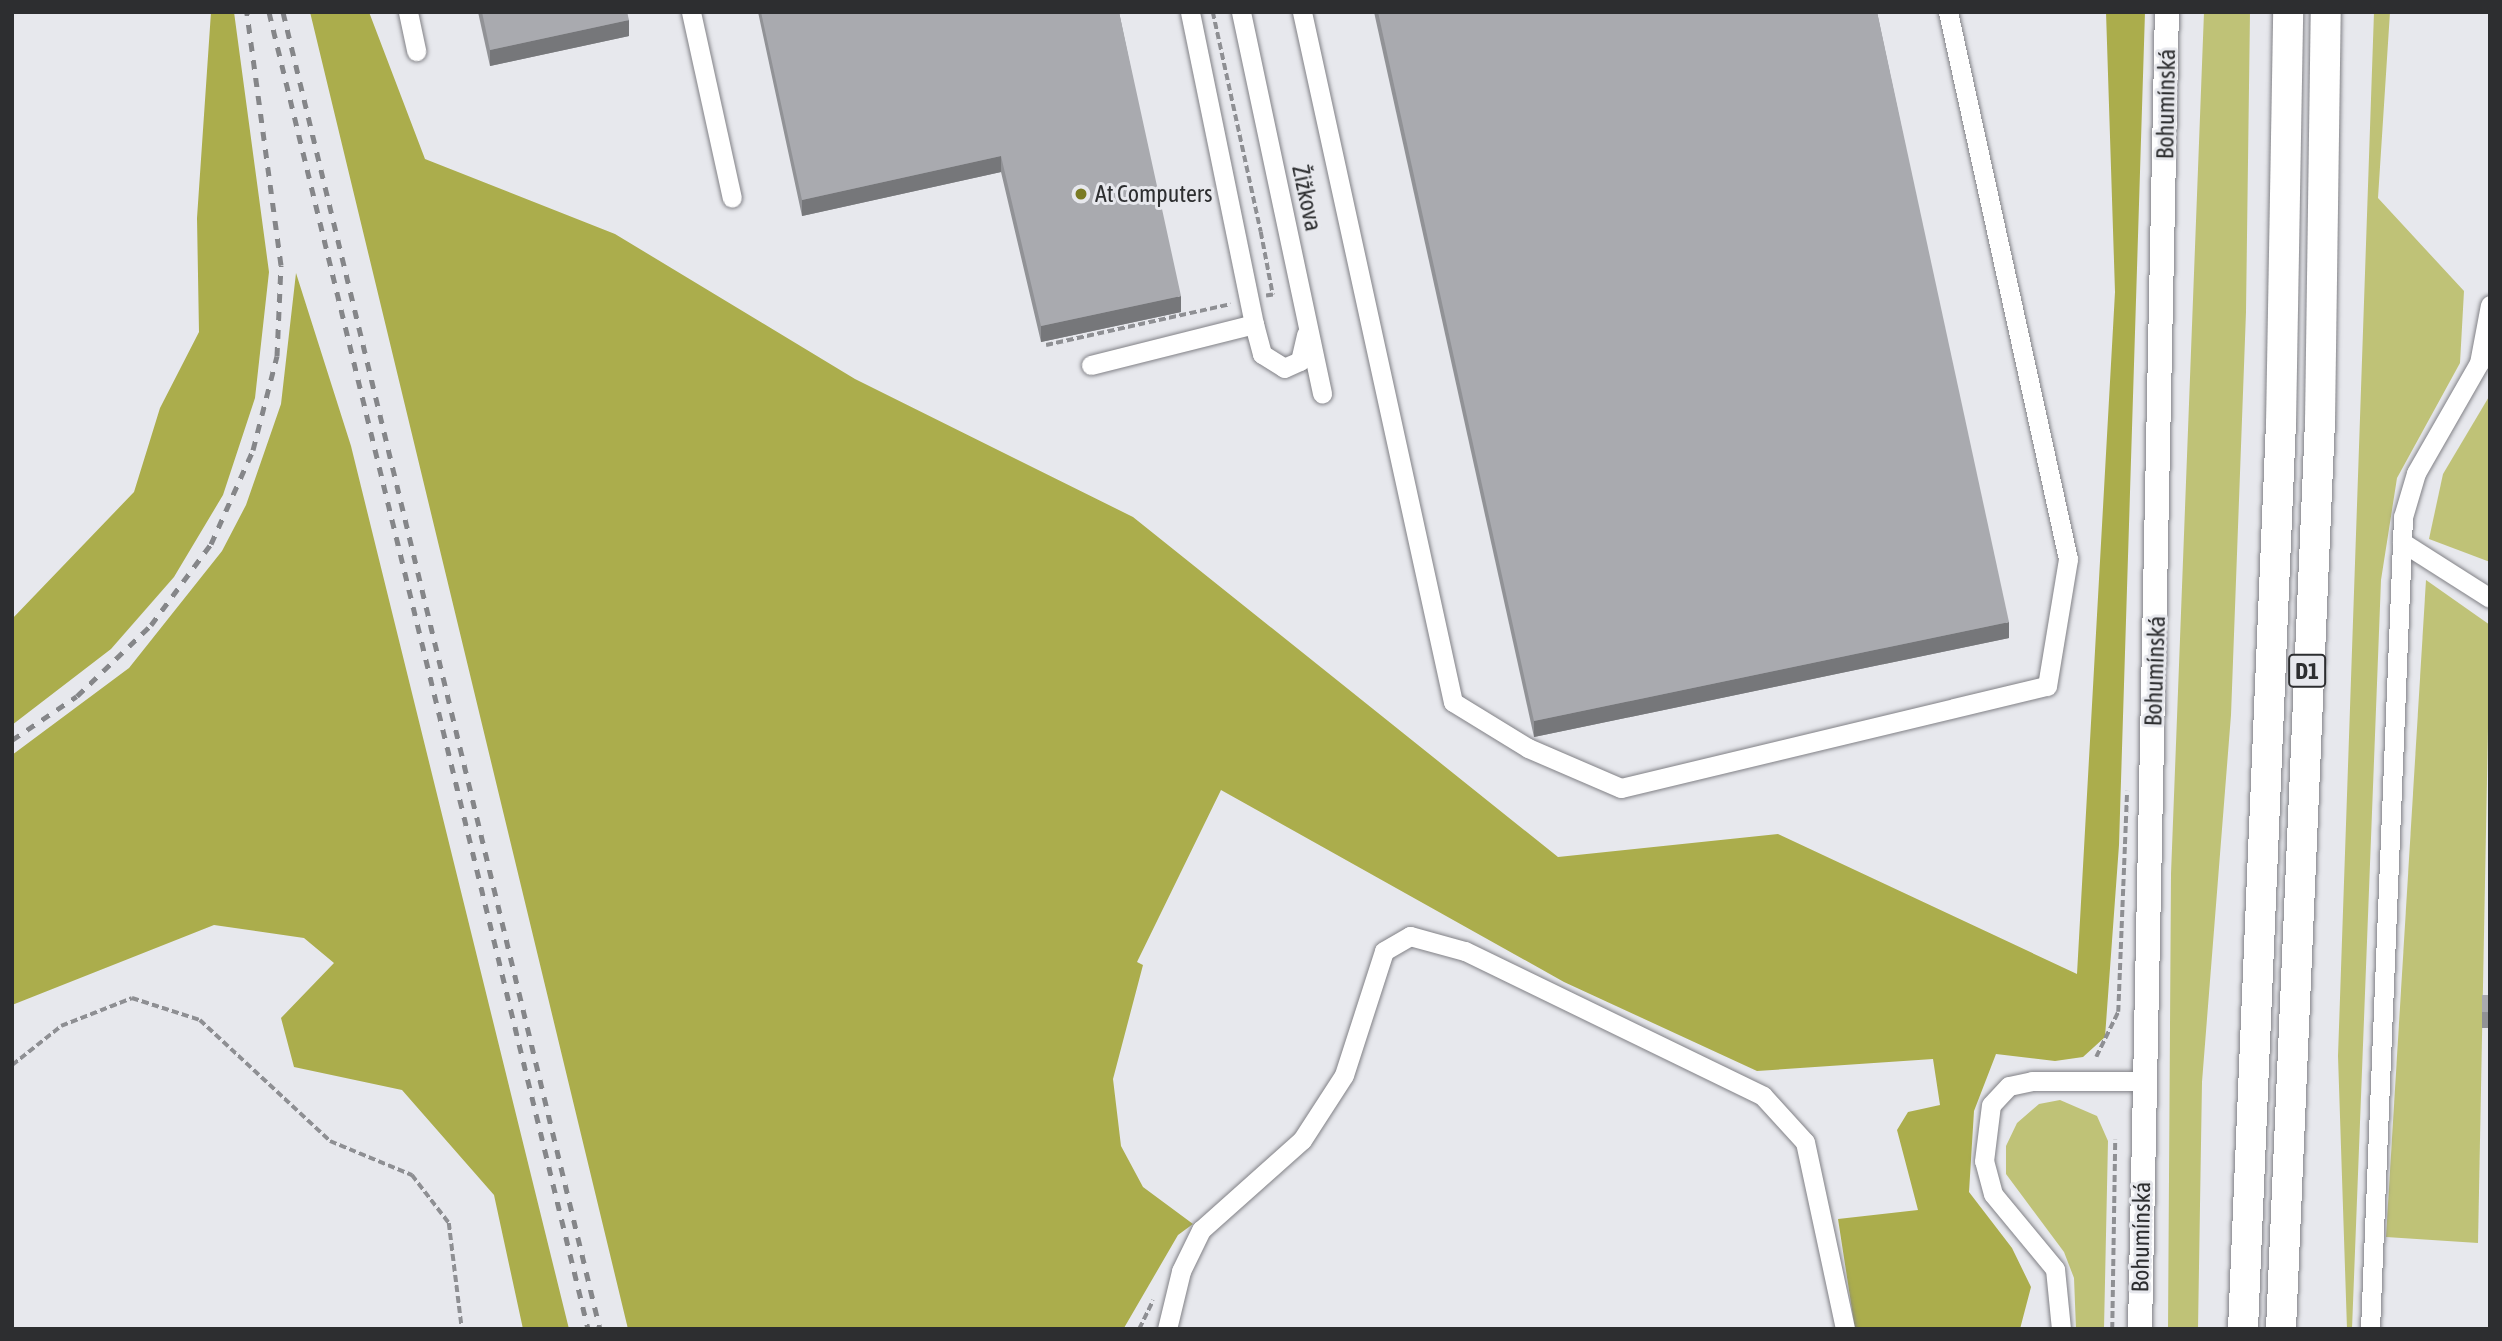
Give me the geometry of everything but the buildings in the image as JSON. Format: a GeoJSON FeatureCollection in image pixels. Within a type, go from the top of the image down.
{"type":"FeatureCollection","features":[{"type":"Feature","properties":{"kind":"highway","name":"D1"},"geometry":{"type":"LineString","coordinates":[[2243,1329],[2281,424],[2288,12]]}},
{"type":"Feature","properties":{"kind":"highway","name":"D1"},"geometry":{"type":"LineString","coordinates":[[2281,1329],[2320,422],[2326,12]]}},
{"type":"Feature","properties":{"kind":"main road","name":"Bohumínská"},"geometry":{"type":"LineString","coordinates":[[2140,1329],[2167,12]]}},
{"type":"Feature","properties":{"kind":"street"},"geometry":{"type":"LineString","coordinates":[[408,12],[416,51]]}},
{"type":"Feature","properties":{"kind":"street"},"geometry":{"type":"LineString","coordinates":[[691,12],[732,198]]}},
{"type":"Feature","properties":{"kind":"street"},"geometry":{"type":"LineString","coordinates":[[1190,12],[1254,324],[1266,360],[1290,367],[1305,354],[1306,307]]}},
{"type":"Feature","properties":{"kind":"street","name":"Žižkova"},"geometry":{"type":"LineString","coordinates":[[1241,12],[1306,307],[1322,394]]}},
{"type":"Feature","properties":{"kind":"street"},"geometry":{"type":"LineString","coordinates":[[1302,12],[1453,702],[1528,748],[1621,788],[2047,686],[2068,559],[1948,12]]}},
{"type":"Feature","properties":{"kind":"street"},"geometry":{"type":"LineString","coordinates":[[2370,1329],[2402,542],[2407,495],[2479,363],[2490,305]]}},
{"type":"Feature","properties":{"kind":"street"},"geometry":{"type":"LineString","coordinates":[[1091,365],[1254,324]]}},
{"type":"Feature","properties":{"kind":"street"},"geometry":{"type":"LineString","coordinates":[[2402,542],[2490,598]]}},
{"type":"Feature","properties":{"kind":"street"},"geometry":{"type":"LineString","coordinates":[[1167,1329],[1181,1271],[1201,1230],[1302,1140],[1344,1075],[1384,951],[1409,936],[1465,951],[1763,1096],[1805,1142],[1844,1329]]}},
{"type":"Feature","properties":{"kind":"street"},"geometry":{"type":"LineString","coordinates":[[2060,1329],[2055,1269],[1993,1194],[1984,1161],[1991,1105],[2009,1086],[2032,1081],[2143,1081]]}},
{"type":"Feature","properties":{"kind":"path"},"geometry":{"type":"LineString","coordinates":[[1046,345],[1273,295],[1213,12]]}},
{"type":"Feature","properties":{"kind":"path"},"geometry":{"type":"LineString","coordinates":[[12,1065],[61,1026],[132,998],[200,1020],[330,1141],[412,1175],[449,1223],[462,1329]]}},
{"type":"Feature","properties":{"kind":"path"},"geometry":{"type":"LineString","coordinates":[[2096,1057],[2117,1021]]}},
{"type":"Feature","properties":{"kind":"path"},"geometry":{"type":"LineString","coordinates":[[2112,1329],[2115,1140]]}},
{"type":"Feature","properties":{"kind":"green space"},"geometry":{"type":"Polygon","coordinates":[[[2204,12],[2250,12],[2246,312],[2231,715],[2202,1082],[2198,1329],[2168,1329],[2171,874],[2204,12]]]}},
{"type":"Feature","properties":{"kind":"green space"},"geometry":{"type":"Polygon","coordinates":[[[2374,12],[2390,12],[2378,198],[2464,291],[2460,363],[2397,478],[2381,580],[2352,1329],[2347,1329],[2338,1056],[2374,12]]]}},
{"type":"Feature","properties":{"kind":"green space"},"geometry":{"type":"Polygon","coordinates":[[[2490,395],[2490,562],[2429,539],[2443,474],[2490,395]]]}},
{"type":"Feature","properties":{"kind":"green space"},"geometry":{"type":"Polygon","coordinates":[[[2426,580],[2490,625],[2478,1243],[2386,1237],[2426,580]]]}},
{"type":"Feature","properties":{"kind":"green space"},"geometry":{"type":"Polygon","coordinates":[[[2060,1100],[2097,1116],[2108,1141],[2104,1329],[2076,1329],[2074,1278],[2064,1252],[2006,1174],[2006,1146],[2017,1123],[2039,1104],[2060,1100]]]}},
{"type":"Feature","properties":{"kind":"shaded area"},"geometry":{"type":"Polygon","coordinates":[[[211,12],[234,12],[269,272],[255,398],[223,495],[174,577],[111,649],[12,725],[12,619],[134,492],[160,408],[199,332],[197,218],[211,12]]]}},
{"type":"Feature","properties":{"kind":"shaded area"},"geometry":{"type":"Polygon","coordinates":[[[310,12],[369,12],[425,159],[615,234],[855,379],[1133,517],[1558,857],[1778,834],[2077,974],[2115,292],[2106,12],[2145,12],[2119,845],[2105,1037],[2083,1057],[2055,1061],[1996,1054],[1974,1111],[1969,1192],[2012,1248],[2031,1287],[2020,1329],[1855,1329],[1838,1219],[1918,1210],[1897,1130],[1908,1112],[1940,1105],[1933,1059],[1757,1071],[1564,982],[1221,790],[1137,962],[1143,965],[1113,1079],[1121,1146],[1143,1187],[1193,1224],[1178,1235],[1124,1328],[628,1329],[310,12]]]}},
{"type":"Feature","properties":{"kind":"shaded area"},"geometry":{"type":"Polygon","coordinates":[[[296,273],[351,446],[569,1329],[523,1329],[494,1195],[402,1090],[294,1067],[281,1018],[334,963],[304,938],[214,925],[12,1005],[12,755],[129,668],[222,551],[246,505],[281,404],[296,273]]]}},
{"type":"Feature","properties":{"kind":"railway"},"geometry":{"type":"LineString","coordinates":[[12,740],[77,696],[151,625],[211,544],[253,450],[277,356],[281,265],[247,12]]}},
{"type":"Feature","properties":{"kind":"railway"},"geometry":{"type":"LineString","coordinates":[[269,12],[588,1329]]}},
{"type":"Feature","properties":{"kind":"railway"},"geometry":{"type":"LineString","coordinates":[[283,12],[600,1329]]}},
{"type":"Feature","properties":{"kind":"place","name":"At Computers"},"geometry":{"type":"Point","coordinates":[1081,194]}}]}
